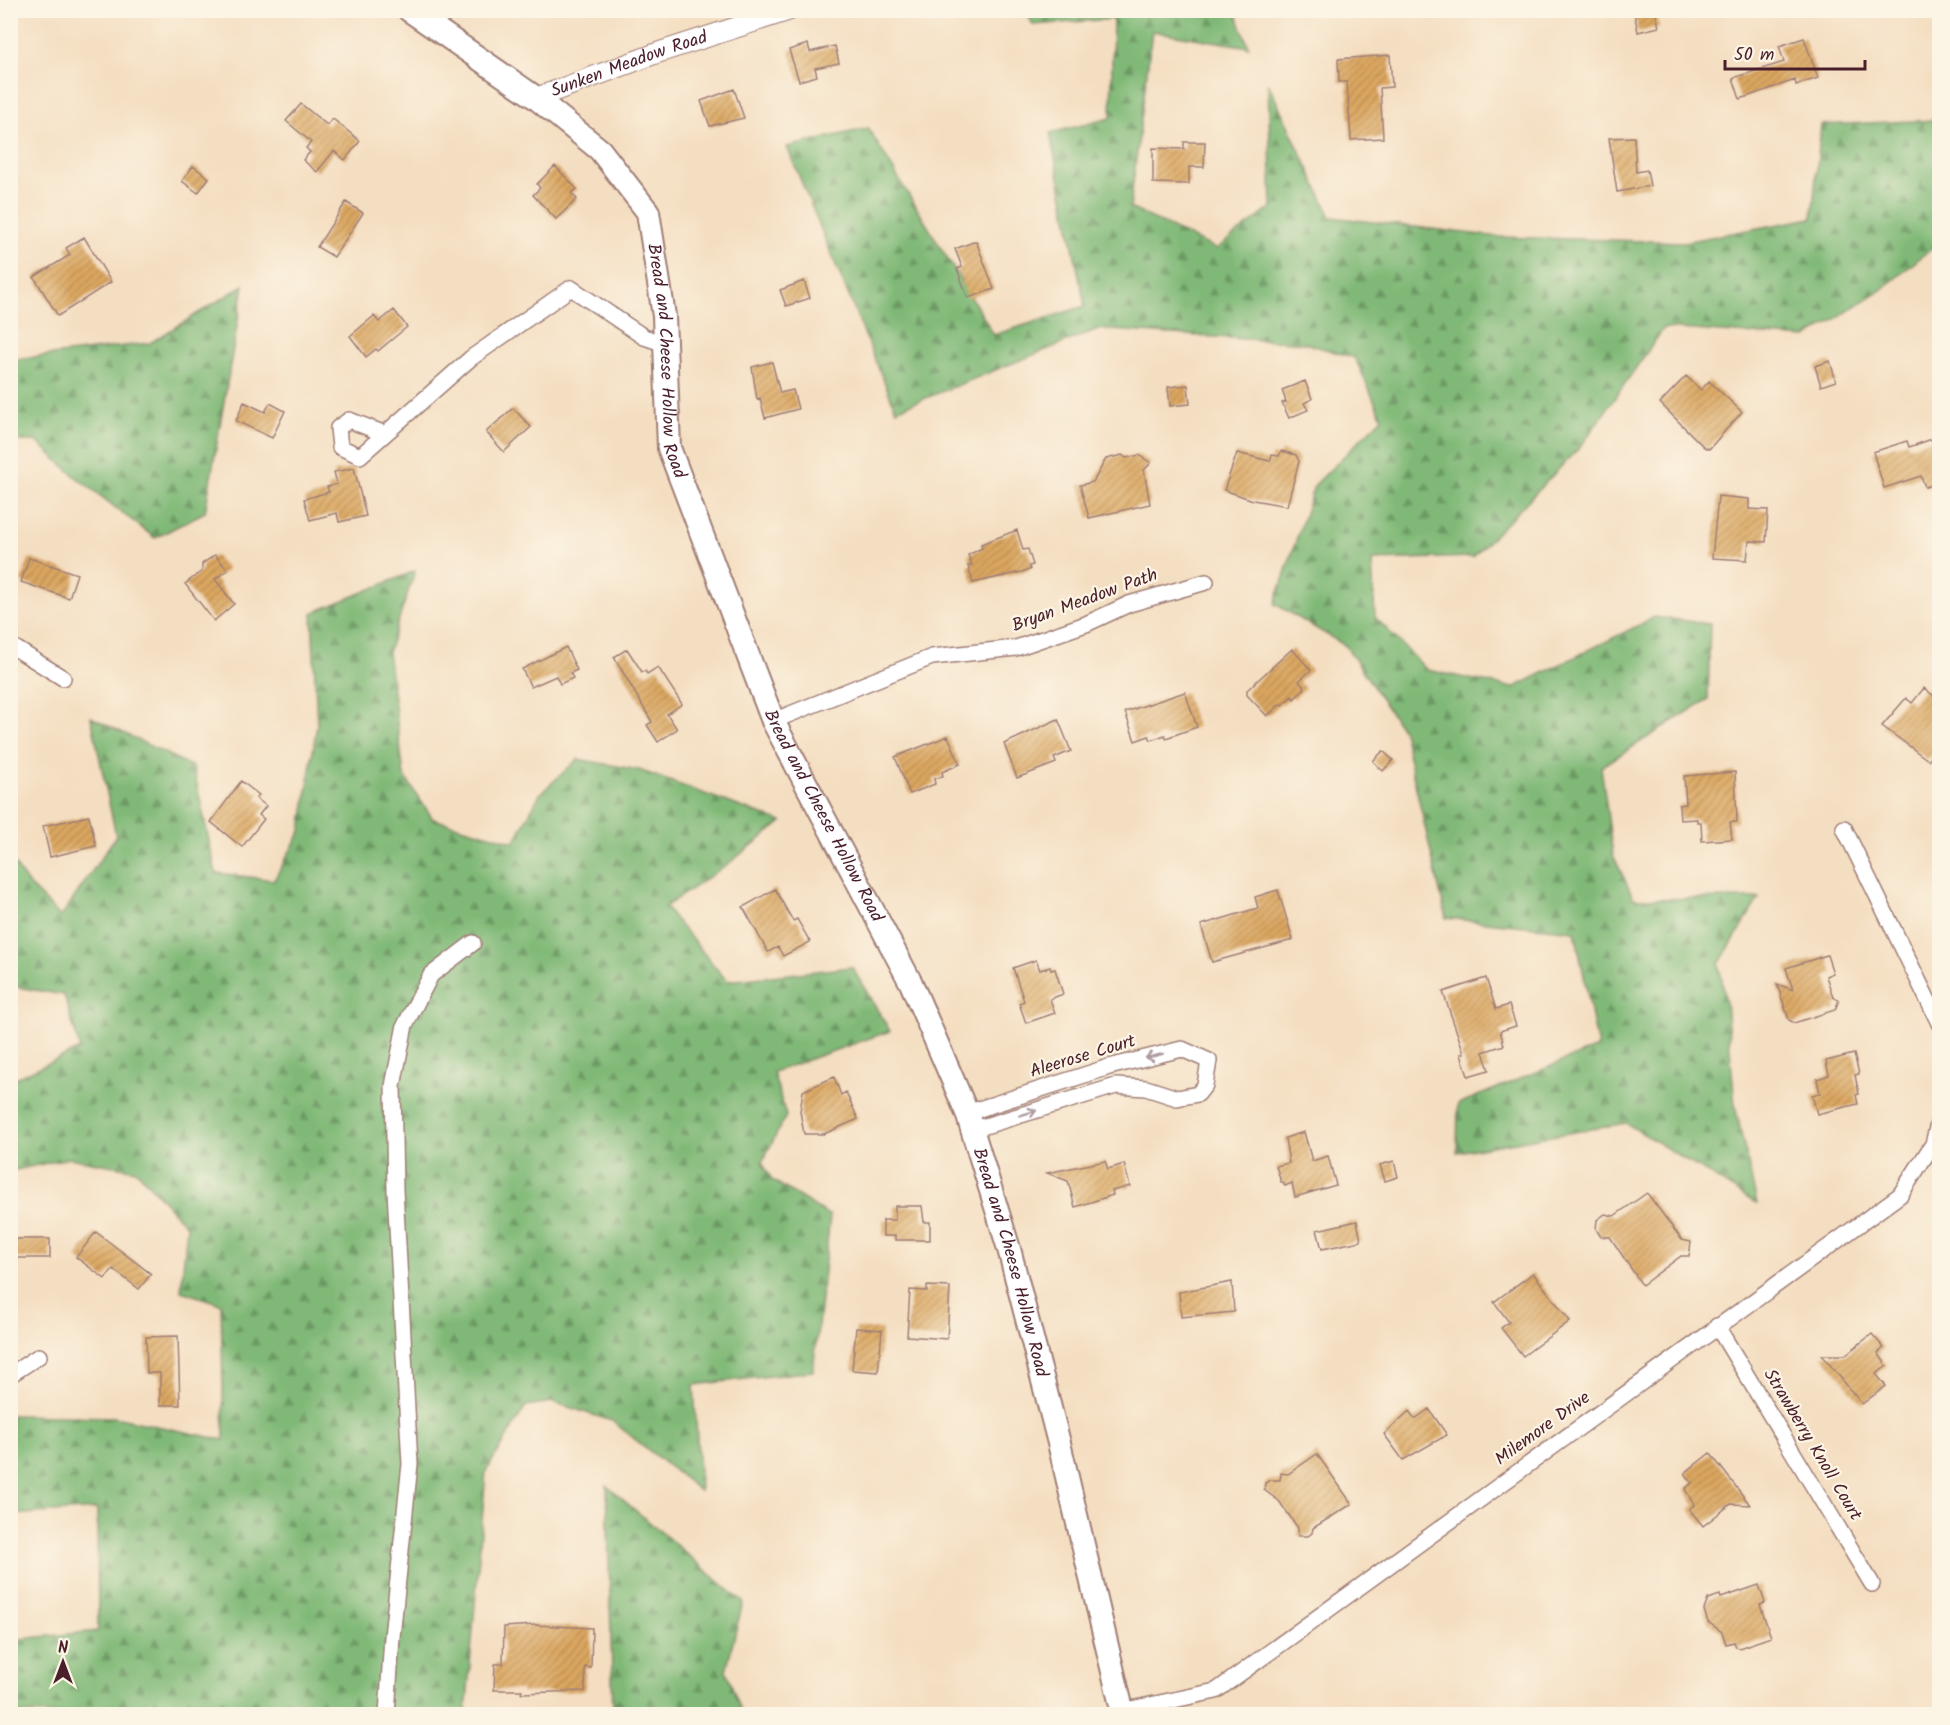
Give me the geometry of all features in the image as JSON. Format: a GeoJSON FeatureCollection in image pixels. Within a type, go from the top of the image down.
{"type":"FeatureCollection","features":[{"type":"Feature","properties":{"kind":"main road","name":"Bread and Cheese Hollow Road"},"geometry":{"type":"LineString","coordinates":[[409,10],[536,98],[600,150],[648,212],[664,316],[669,448],[773,721],[911,983],[970,1122],[1009,1249],[1056,1433],[1122,1713]]}},
{"type":"Feature","properties":{"kind":"street","name":"Sunken Meadow Road"},"geometry":{"type":"LineString","coordinates":[[536,98],[657,53],[790,10]]}},
{"type":"Feature","properties":{"kind":"street"},"geometry":{"type":"LineString","coordinates":[[385,434],[471,358],[571,288],[644,337],[665,344]]}},
{"type":"Feature","properties":{"kind":"street","name":"Bryan Meadow Path"},"geometry":{"type":"LineString","coordinates":[[773,721],[932,657],[1016,648],[1086,624],[1129,604],[1206,582]]}},
{"type":"Feature","properties":{"kind":"street"},"geometry":{"type":"LineString","coordinates":[[10,645],[63,678]]}},
{"type":"Feature","properties":{"kind":"street"},"geometry":{"type":"LineString","coordinates":[[1844,828],[1940,1025]]}},
{"type":"Feature","properties":{"kind":"street"},"geometry":{"type":"LineString","coordinates":[[387,1714],[392,1637],[410,1464],[395,1190],[393,1086],[405,1025],[431,975],[473,943]]}},
{"type":"Feature","properties":{"kind":"street","name":"Aleerose Court"},"geometry":{"type":"LineString","coordinates":[[1182,1049],[1209,1061],[1205,1085],[1198,1094],[1177,1098],[1146,1088],[1116,1086],[970,1122],[1109,1067],[1182,1049]]}},
{"type":"Feature","properties":{"kind":"street","name":"Milemore Drive"},"geometry":{"type":"LineString","coordinates":[[1122,1713],[1216,1691],[1900,1195],[1936,1145],[1940,1116]]}},
{"type":"Feature","properties":{"kind":"street","name":"Strawberry Knoll Court"},"geometry":{"type":"LineString","coordinates":[[1717,1326],[1872,1584]]}},
{"type":"Feature","properties":{"kind":"street"},"geometry":{"type":"LineString","coordinates":[[10,1375],[39,1356]]}},
{"type":"Feature","properties":{"kind":"green space"},"geometry":{"type":"Polygon","coordinates":[[[1026,11],[1235,11],[1249,47],[1152,31],[1130,208],[1216,249],[1272,207],[1268,83],[1331,217],[1499,237],[1684,242],[1812,218],[1821,125],[1939,120],[1939,251],[1937,244],[1881,290],[1806,338],[1664,328],[1581,446],[1473,557],[1372,560],[1375,617],[1427,670],[1513,688],[1655,617],[1710,624],[1708,699],[1601,767],[1613,855],[1634,899],[1759,898],[1719,964],[1726,1003],[1735,1106],[1757,1204],[1626,1123],[1457,1152],[1458,1104],[1598,1047],[1575,931],[1446,918],[1403,731],[1346,646],[1275,604],[1314,486],[1382,418],[1355,358],[1305,343],[1098,329],[896,410],[787,147],[868,128],[994,335],[1085,306],[1050,133],[1111,118],[1113,19],[1033,25],[1026,11]]]}},
{"type":"Feature","properties":{"kind":"green space"},"geometry":{"type":"Polygon","coordinates":[[[244,285],[205,512],[155,538],[76,477],[36,441],[11,441],[11,360],[150,343],[244,285]]]}},
{"type":"Feature","properties":{"kind":"green space"},"geometry":{"type":"Polygon","coordinates":[[[415,571],[388,652],[404,776],[433,819],[514,842],[540,794],[578,759],[639,770],[782,822],[728,864],[665,907],[727,981],[852,967],[890,1031],[773,1072],[786,1116],[762,1162],[772,1180],[830,1216],[813,1371],[694,1385],[700,1491],[612,1421],[553,1402],[526,1406],[486,1471],[466,1714],[11,1714],[11,1640],[98,1631],[97,1509],[11,1515],[11,1415],[114,1417],[224,1440],[221,1304],[181,1291],[187,1227],[136,1170],[69,1158],[11,1171],[11,1080],[80,1049],[64,995],[11,986],[10,858],[29,885],[61,917],[116,836],[91,717],[193,767],[216,873],[274,880],[301,831],[317,724],[312,613],[415,571]]]}},
{"type":"Feature","properties":{"kind":"green space"},"geometry":{"type":"Polygon","coordinates":[[[607,1486],[743,1602],[726,1670],[742,1714],[613,1714],[607,1486]]]}},
{"type":"Feature","properties":{"kind":"building"},"geometry":{"type":"Polygon","coordinates":[[[1655,10],[1659,27],[1638,32],[1634,12],[1655,10]]]}},
{"type":"Feature","properties":{"kind":"building"},"geometry":{"type":"Polygon","coordinates":[[[1804,38],[1818,78],[1796,85],[1795,80],[1740,99],[1733,78],[1784,62],[1779,46],[1804,38]]]}},
{"type":"Feature","properties":{"kind":"building"},"geometry":{"type":"Polygon","coordinates":[[[808,44],[810,52],[835,46],[839,63],[815,68],[817,76],[799,81],[789,50],[808,44]]]}},
{"type":"Feature","properties":{"kind":"building"},"geometry":{"type":"Polygon","coordinates":[[[1390,55],[1392,87],[1380,88],[1383,138],[1351,140],[1347,82],[1339,82],[1338,59],[1390,55]]]}},
{"type":"Feature","properties":{"kind":"building"},"geometry":{"type":"Polygon","coordinates":[[[734,89],[744,118],[710,126],[701,101],[734,89]]]}},
{"type":"Feature","properties":{"kind":"building"},"geometry":{"type":"Polygon","coordinates":[[[301,104],[327,125],[333,119],[360,141],[345,160],[334,151],[317,172],[303,160],[310,152],[306,148],[311,142],[286,121],[301,104]]]}},
{"type":"Feature","properties":{"kind":"building"},"geometry":{"type":"Polygon","coordinates":[[[1634,137],[1636,172],[1647,170],[1650,186],[1617,192],[1609,138],[1634,137]]]}},
{"type":"Feature","properties":{"kind":"building"},"geometry":{"type":"Polygon","coordinates":[[[1184,142],[1205,142],[1204,167],[1189,167],[1189,184],[1153,183],[1153,148],[1184,149],[1184,142]]]}},
{"type":"Feature","properties":{"kind":"building"},"geometry":{"type":"Polygon","coordinates":[[[193,166],[209,178],[198,193],[182,181],[193,166]]]}},
{"type":"Feature","properties":{"kind":"building"},"geometry":{"type":"Polygon","coordinates":[[[555,166],[577,189],[571,193],[577,199],[556,219],[533,195],[540,188],[537,184],[555,166]]]}},
{"type":"Feature","properties":{"kind":"building"},"geometry":{"type":"Polygon","coordinates":[[[346,202],[363,213],[334,257],[317,247],[346,202]]]}},
{"type":"Feature","properties":{"kind":"building"},"geometry":{"type":"Polygon","coordinates":[[[84,237],[111,282],[58,316],[34,277],[70,255],[66,248],[84,237]]]}},
{"type":"Feature","properties":{"kind":"building"},"geometry":{"type":"Polygon","coordinates":[[[976,241],[994,289],[968,298],[957,269],[962,267],[955,249],[976,241]]]}},
{"type":"Feature","properties":{"kind":"building"},"geometry":{"type":"Polygon","coordinates":[[[804,281],[810,298],[786,306],[780,290],[804,281]]]}},
{"type":"Feature","properties":{"kind":"building"},"geometry":{"type":"Polygon","coordinates":[[[394,310],[407,327],[378,351],[376,349],[366,357],[350,336],[374,316],[379,322],[394,310]]]}},
{"type":"Feature","properties":{"kind":"building"},"geometry":{"type":"Polygon","coordinates":[[[1830,361],[1836,381],[1821,386],[1815,366],[1830,361]]]}},
{"type":"Feature","properties":{"kind":"building"},"geometry":{"type":"Polygon","coordinates":[[[772,362],[780,393],[793,390],[798,409],[765,418],[760,398],[757,399],[752,367],[772,362]]]}},
{"type":"Feature","properties":{"kind":"building"},"geometry":{"type":"Polygon","coordinates":[[[1686,376],[1701,390],[1709,381],[1742,412],[1709,449],[1704,447],[1660,403],[1686,376]]]}},
{"type":"Feature","properties":{"kind":"building"},"geometry":{"type":"Polygon","coordinates":[[[1305,381],[1312,399],[1304,403],[1308,410],[1289,418],[1282,403],[1286,402],[1282,390],[1305,381]]]}},
{"type":"Feature","properties":{"kind":"building"},"geometry":{"type":"Polygon","coordinates":[[[1188,385],[1190,404],[1170,406],[1168,387],[1188,385]]]}},
{"type":"Feature","properties":{"kind":"building"},"geometry":{"type":"Polygon","coordinates":[[[244,402],[265,412],[270,403],[285,411],[272,438],[236,421],[244,402]]]}},
{"type":"Feature","properties":{"kind":"building"},"geometry":{"type":"Polygon","coordinates":[[[513,408],[531,427],[504,452],[486,432],[513,408]]]}},
{"type":"Feature","properties":{"kind":"building"},"geometry":{"type":"Polygon","coordinates":[[[1932,439],[1940,461],[1940,483],[1925,487],[1921,476],[1884,488],[1873,452],[1907,441],[1909,447],[1932,439]]]}},
{"type":"Feature","properties":{"kind":"building"},"geometry":{"type":"Polygon","coordinates":[[[1281,451],[1296,455],[1299,461],[1287,506],[1253,500],[1224,490],[1237,453],[1270,461],[1272,455],[1279,456],[1281,451]]]}},
{"type":"Feature","properties":{"kind":"building"},"geometry":{"type":"Polygon","coordinates":[[[1122,455],[1126,458],[1139,455],[1151,463],[1144,470],[1150,504],[1089,518],[1080,485],[1093,482],[1106,459],[1122,455]]]}},
{"type":"Feature","properties":{"kind":"building"},"geometry":{"type":"Polygon","coordinates":[[[354,468],[366,516],[339,522],[337,513],[310,520],[304,499],[329,492],[327,487],[337,484],[334,472],[354,468]]]}},
{"type":"Feature","properties":{"kind":"building"},"geometry":{"type":"Polygon","coordinates":[[[1718,496],[1749,499],[1749,509],[1768,510],[1766,542],[1749,541],[1747,560],[1712,558],[1718,496]]]}},
{"type":"Feature","properties":{"kind":"building"},"geometry":{"type":"Polygon","coordinates":[[[1017,530],[1023,550],[1028,549],[1033,565],[1029,566],[1030,570],[973,583],[968,566],[972,565],[968,555],[982,548],[981,544],[1017,530]]]}},
{"type":"Feature","properties":{"kind":"building"},"geometry":{"type":"Polygon","coordinates":[[[215,555],[228,570],[215,579],[234,604],[214,621],[185,584],[202,571],[202,564],[215,555]]]}},
{"type":"Feature","properties":{"kind":"building"},"geometry":{"type":"Polygon","coordinates":[[[29,558],[77,574],[69,598],[21,582],[29,558]]]}},
{"type":"Feature","properties":{"kind":"building"},"geometry":{"type":"Polygon","coordinates":[[[566,647],[577,670],[570,673],[573,678],[560,684],[556,676],[531,687],[522,669],[566,647]]]}},
{"type":"Feature","properties":{"kind":"building"},"geometry":{"type":"Polygon","coordinates":[[[627,649],[642,672],[645,671],[647,674],[658,667],[682,704],[667,714],[677,729],[658,742],[647,725],[652,722],[614,657],[627,649]]]}},
{"type":"Feature","properties":{"kind":"building"},"geometry":{"type":"Polygon","coordinates":[[[1292,649],[1311,670],[1299,681],[1305,688],[1294,699],[1292,696],[1267,716],[1247,695],[1247,690],[1292,649]]]}},
{"type":"Feature","properties":{"kind":"building"},"geometry":{"type":"Polygon","coordinates":[[[1924,688],[1940,701],[1940,746],[1928,760],[1882,726],[1906,698],[1912,703],[1924,688]]]}},
{"type":"Feature","properties":{"kind":"building"},"geometry":{"type":"Polygon","coordinates":[[[1185,692],[1197,727],[1166,738],[1165,735],[1151,740],[1149,736],[1135,741],[1125,712],[1185,692]]]}},
{"type":"Feature","properties":{"kind":"building"},"geometry":{"type":"Polygon","coordinates":[[[1058,719],[1071,751],[1054,758],[1056,763],[1017,778],[1004,744],[1058,719]]]}},
{"type":"Feature","properties":{"kind":"building"},"geometry":{"type":"Polygon","coordinates":[[[948,736],[960,764],[942,772],[943,776],[934,779],[935,784],[910,794],[895,757],[948,736]]]}},
{"type":"Feature","properties":{"kind":"building"},"geometry":{"type":"Polygon","coordinates":[[[1383,751],[1393,760],[1383,771],[1373,761],[1383,751]]]}},
{"type":"Feature","properties":{"kind":"building"},"geometry":{"type":"Polygon","coordinates":[[[1735,772],[1737,822],[1730,822],[1732,839],[1702,841],[1701,822],[1697,822],[1697,819],[1680,820],[1679,805],[1686,804],[1684,776],[1735,772]]]}},
{"type":"Feature","properties":{"kind":"building"},"geometry":{"type":"Polygon","coordinates":[[[241,781],[259,795],[256,798],[266,806],[259,815],[264,819],[242,847],[211,822],[241,781]]]}},
{"type":"Feature","properties":{"kind":"building"},"geometry":{"type":"Polygon","coordinates":[[[89,816],[96,846],[50,857],[43,826],[89,816]]]}},
{"type":"Feature","properties":{"kind":"building"},"geometry":{"type":"Polygon","coordinates":[[[775,889],[793,921],[797,919],[810,942],[783,956],[778,947],[768,952],[743,907],[775,889]]]}},
{"type":"Feature","properties":{"kind":"building"},"geometry":{"type":"Polygon","coordinates":[[[1278,890],[1293,940],[1212,962],[1201,925],[1258,908],[1255,897],[1278,890]]]}},
{"type":"Feature","properties":{"kind":"building"},"geometry":{"type":"Polygon","coordinates":[[[1827,955],[1833,973],[1826,976],[1833,997],[1839,1000],[1835,1010],[1794,1023],[1789,1020],[1777,984],[1793,990],[1786,968],[1827,955]]]}},
{"type":"Feature","properties":{"kind":"building"},"geometry":{"type":"Polygon","coordinates":[[[1036,960],[1040,970],[1050,967],[1051,970],[1055,969],[1063,994],[1050,999],[1055,1013],[1026,1023],[1019,1003],[1024,1001],[1013,968],[1036,960]]]}},
{"type":"Feature","properties":{"kind":"building"},"geometry":{"type":"Polygon","coordinates":[[[1486,978],[1496,1009],[1509,1005],[1516,1026],[1500,1031],[1504,1045],[1483,1052],[1489,1070],[1468,1076],[1461,1054],[1464,1053],[1443,992],[1486,978]]]}},
{"type":"Feature","properties":{"kind":"building"},"geometry":{"type":"Polygon","coordinates":[[[1854,1054],[1859,1074],[1855,1075],[1859,1094],[1856,1095],[1858,1104],[1817,1114],[1812,1095],[1820,1093],[1817,1079],[1829,1075],[1826,1061],[1854,1054]]]}},
{"type":"Feature","properties":{"kind":"building"},"geometry":{"type":"Polygon","coordinates":[[[834,1077],[841,1095],[846,1092],[858,1119],[824,1134],[804,1134],[800,1111],[803,1091],[834,1077]]]}},
{"type":"Feature","properties":{"kind":"building"},"geometry":{"type":"Polygon","coordinates":[[[1304,1132],[1312,1161],[1328,1156],[1336,1185],[1295,1197],[1292,1183],[1285,1186],[1281,1182],[1276,1166],[1289,1163],[1285,1138],[1304,1132]]]}},
{"type":"Feature","properties":{"kind":"building"},"geometry":{"type":"Polygon","coordinates":[[[1105,1161],[1108,1169],[1124,1164],[1130,1186],[1112,1191],[1113,1195],[1075,1207],[1068,1181],[1047,1173],[1105,1161]]]}},
{"type":"Feature","properties":{"kind":"building"},"geometry":{"type":"Polygon","coordinates":[[[1394,1161],[1398,1177],[1385,1181],[1380,1165],[1394,1161]]]}},
{"type":"Feature","properties":{"kind":"building"},"geometry":{"type":"Polygon","coordinates":[[[1647,1193],[1682,1240],[1691,1242],[1689,1256],[1681,1256],[1642,1285],[1610,1237],[1601,1237],[1596,1229],[1597,1220],[1605,1214],[1614,1216],[1647,1193]]]}},
{"type":"Feature","properties":{"kind":"building"},"geometry":{"type":"Polygon","coordinates":[[[895,1206],[922,1206],[924,1222],[930,1222],[930,1240],[895,1240],[895,1236],[883,1236],[883,1220],[895,1220],[895,1206]]]}},
{"type":"Feature","properties":{"kind":"building"},"geometry":{"type":"Polygon","coordinates":[[[1357,1221],[1361,1241],[1322,1249],[1317,1230],[1357,1221]]]}},
{"type":"Feature","properties":{"kind":"building"},"geometry":{"type":"Polygon","coordinates":[[[96,1232],[151,1274],[139,1289],[113,1269],[105,1279],[76,1257],[96,1232]]]}},
{"type":"Feature","properties":{"kind":"building"},"geometry":{"type":"Polygon","coordinates":[[[10,1239],[50,1239],[50,1258],[10,1258],[10,1239]]]}},
{"type":"Feature","properties":{"kind":"building"},"geometry":{"type":"Polygon","coordinates":[[[1533,1273],[1570,1321],[1523,1356],[1501,1328],[1509,1322],[1494,1302],[1533,1273]]]}},
{"type":"Feature","properties":{"kind":"building"},"geometry":{"type":"Polygon","coordinates":[[[1232,1282],[1234,1312],[1181,1317],[1179,1292],[1232,1282]]]}},
{"type":"Feature","properties":{"kind":"building"},"geometry":{"type":"Polygon","coordinates":[[[927,1286],[950,1287],[947,1339],[907,1336],[910,1290],[927,1291],[927,1286]]]}},
{"type":"Feature","properties":{"kind":"building"},"geometry":{"type":"Polygon","coordinates":[[[856,1328],[882,1330],[878,1372],[852,1370],[856,1328]]]}},
{"type":"Feature","properties":{"kind":"building"},"geometry":{"type":"Polygon","coordinates":[[[1872,1334],[1884,1348],[1878,1353],[1887,1366],[1876,1374],[1886,1386],[1862,1404],[1822,1355],[1845,1355],[1872,1334]]]}},
{"type":"Feature","properties":{"kind":"building"},"geometry":{"type":"Polygon","coordinates":[[[178,1336],[180,1405],[160,1405],[160,1373],[147,1373],[146,1337],[178,1336]]]}},
{"type":"Feature","properties":{"kind":"building"},"geometry":{"type":"Polygon","coordinates":[[[1429,1409],[1447,1435],[1403,1460],[1384,1434],[1409,1411],[1415,1419],[1429,1409]]]}},
{"type":"Feature","properties":{"kind":"building"},"geometry":{"type":"Polygon","coordinates":[[[1710,1453],[1750,1505],[1731,1504],[1703,1526],[1689,1509],[1694,1505],[1685,1489],[1692,1483],[1685,1473],[1710,1453]]]}},
{"type":"Feature","properties":{"kind":"building"},"geometry":{"type":"Polygon","coordinates":[[[1317,1454],[1352,1504],[1313,1528],[1312,1533],[1308,1536],[1298,1536],[1298,1528],[1279,1501],[1264,1490],[1265,1483],[1270,1480],[1280,1480],[1281,1473],[1288,1474],[1317,1454]]]}},
{"type":"Feature","properties":{"kind":"building"},"geometry":{"type":"Polygon","coordinates":[[[1759,1585],[1765,1603],[1760,1605],[1771,1637],[1739,1648],[1734,1642],[1726,1644],[1722,1632],[1708,1622],[1704,1610],[1708,1599],[1720,1595],[1721,1598],[1759,1585]]]}},
{"type":"Feature","properties":{"kind":"building"},"geometry":{"type":"Polygon","coordinates":[[[535,1625],[592,1628],[591,1668],[585,1667],[585,1691],[521,1693],[522,1690],[494,1690],[495,1664],[503,1664],[504,1627],[535,1625]]]}}]}
